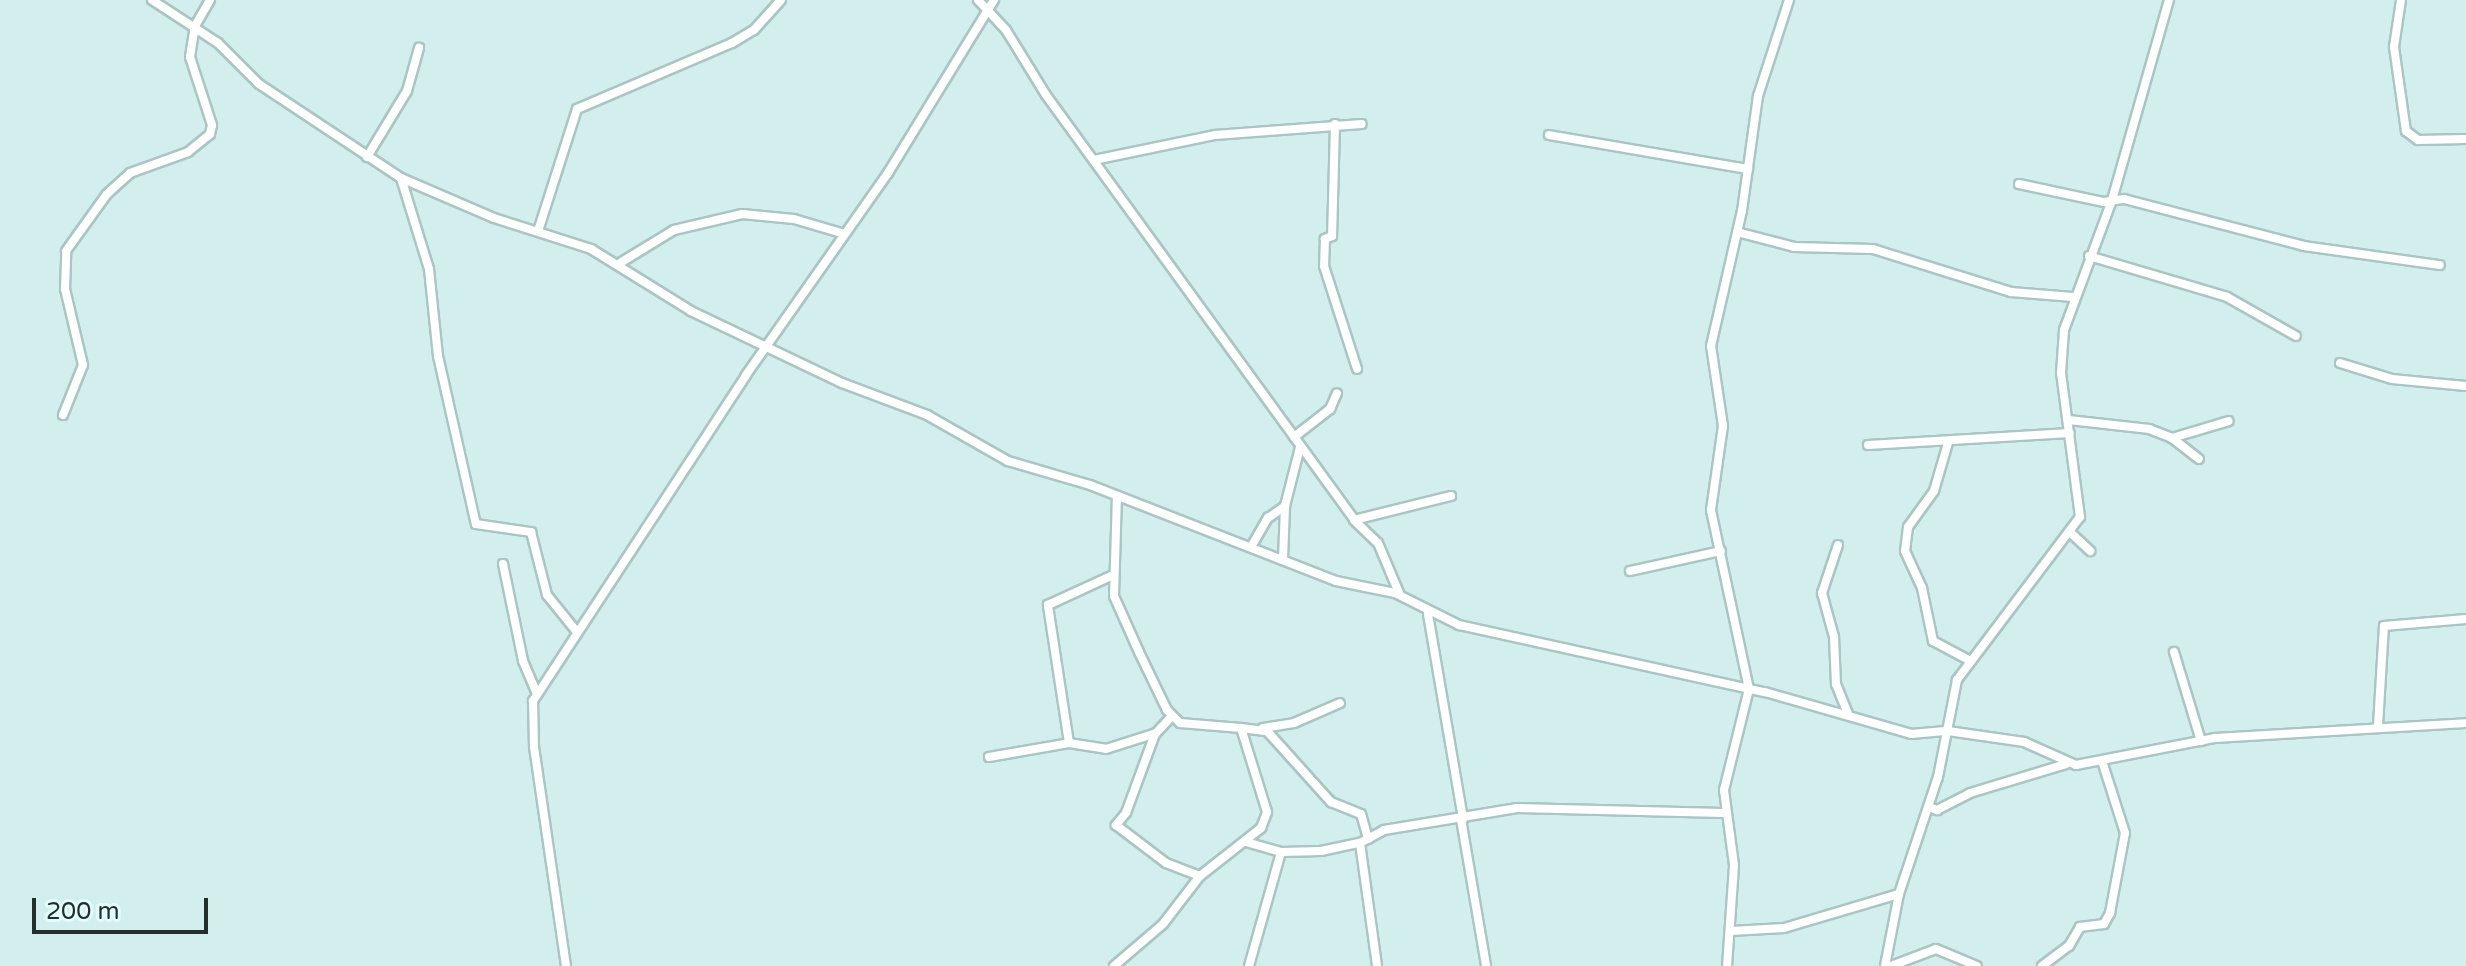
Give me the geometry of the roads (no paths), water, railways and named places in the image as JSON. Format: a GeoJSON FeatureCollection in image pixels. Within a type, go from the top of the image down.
{"type":"FeatureCollection","features":[{"type":"Feature","properties":{"kind":"street"},"geometry":{"type":"LineString","coordinates":[[152,0],[195,26],[259,84],[401,178],[494,218],[539,228],[620,263],[678,304],[769,345],[842,383],[927,415],[1008,461],[1117,496],[1346,584],[1400,595],[1428,614],[1492,634],[1749,689],[1848,713],[1911,734],[1948,731],[2024,742],[2066,764]]}},
{"type":"Feature","properties":{"kind":"street"},"geometry":{"type":"LineString","coordinates":[[63,415],[83,365],[65,289],[66,251],[107,194],[130,173],[188,152],[210,134],[208,110],[190,57],[195,26],[210,0]]}},
{"type":"Feature","properties":{"kind":"street"},"geometry":{"type":"LineString","coordinates":[[539,228],[577,109],[732,43],[754,30],[781,0]]}},
{"type":"Feature","properties":{"kind":"street"},"geometry":{"type":"LineString","coordinates":[[978,0],[1300,447],[1354,520],[1385,553],[1400,595]]}},
{"type":"Feature","properties":{"kind":"street"},"geometry":{"type":"LineString","coordinates":[[566,966],[532,735],[537,694],[845,234],[994,0]]}},
{"type":"Feature","properties":{"kind":"street"},"geometry":{"type":"LineString","coordinates":[[1727,966],[1733,844],[1723,813],[1749,689],[1711,510],[1723,426],[1711,346],[1737,232],[1762,75],[1789,0]]}},
{"type":"Feature","properties":{"kind":"street"},"geometry":{"type":"LineString","coordinates":[[1977,966],[1936,949],[1888,966],[1899,894],[1929,807],[1957,680],[1968,660],[2040,566],[2072,534],[2080,512],[2061,373],[2073,297],[2112,200],[2169,0]]}},
{"type":"Feature","properties":{"kind":"street"},"geometry":{"type":"LineString","coordinates":[[2401,0],[2394,47],[2407,134],[2423,140],[2466,139]]}},
{"type":"Feature","properties":{"kind":"street"},"geometry":{"type":"LineString","coordinates":[[367,157],[407,91],[419,48]]}},
{"type":"Feature","properties":{"kind":"street"},"geometry":{"type":"LineString","coordinates":[[1335,124],[1332,236],[1325,239],[1324,266],[1357,369]]}},
{"type":"Feature","properties":{"kind":"street"},"geometry":{"type":"LineString","coordinates":[[1094,160],[1215,135],[1362,124]]}},
{"type":"Feature","properties":{"kind":"street"},"geometry":{"type":"LineString","coordinates":[[1549,135],[1748,169]]}},
{"type":"Feature","properties":{"kind":"street"},"geometry":{"type":"LineString","coordinates":[[401,178],[429,269],[438,356],[476,524],[531,532],[547,595],[577,632]]}},
{"type":"Feature","properties":{"kind":"street"},"geometry":{"type":"LineString","coordinates":[[2019,184],[2112,200],[2304,246],[2440,265]]}},
{"type":"Feature","properties":{"kind":"street"},"geometry":{"type":"LineString","coordinates":[[620,263],[674,230],[742,214],[794,219],[845,234]]}},
{"type":"Feature","properties":{"kind":"street"},"geometry":{"type":"LineString","coordinates":[[1737,232],[1794,247],[1873,249],[2011,292],[2073,297]]}},
{"type":"Feature","properties":{"kind":"street"},"geometry":{"type":"LineString","coordinates":[[2089,256],[2227,297],[2296,336]]}},
{"type":"Feature","properties":{"kind":"street"},"geometry":{"type":"LineString","coordinates":[[2340,363],[2392,379],[2466,386]]}},
{"type":"Feature","properties":{"kind":"street"},"geometry":{"type":"LineString","coordinates":[[1294,437],[1330,409],[1337,393]]}},
{"type":"Feature","properties":{"kind":"street"},"geometry":{"type":"LineString","coordinates":[[2069,420],[2122,424],[2172,438],[2199,459]]}},
{"type":"Feature","properties":{"kind":"street"},"geometry":{"type":"LineString","coordinates":[[2172,438],[2229,421]]}},
{"type":"Feature","properties":{"kind":"street"},"geometry":{"type":"LineString","coordinates":[[1868,445],[1948,443],[1988,435],[2070,433]]}},
{"type":"Feature","properties":{"kind":"street"},"geometry":{"type":"LineString","coordinates":[[1948,443],[1934,491],[1908,527],[1905,551],[1922,588],[1933,641],[1968,660]]}},
{"type":"Feature","properties":{"kind":"street"},"geometry":{"type":"LineString","coordinates":[[1283,559],[1285,506],[1300,447]]}},
{"type":"Feature","properties":{"kind":"street"},"geometry":{"type":"LineString","coordinates":[[1117,496],[1111,576],[1114,596],[1172,716],[1189,727],[1263,728],[1294,723],[1340,703]]}},
{"type":"Feature","properties":{"kind":"street"},"geometry":{"type":"LineString","coordinates":[[1354,520],[1451,496]]}},
{"type":"Feature","properties":{"kind":"street"},"geometry":{"type":"LineString","coordinates":[[1251,547],[1268,518],[1285,506]]}},
{"type":"Feature","properties":{"kind":"street"},"geometry":{"type":"LineString","coordinates":[[2072,534],[2090,551]]}},
{"type":"Feature","properties":{"kind":"street"},"geometry":{"type":"LineString","coordinates":[[1838,545],[1822,593],[1834,637],[1836,684],[1848,713]]}},
{"type":"Feature","properties":{"kind":"street"},"geometry":{"type":"LineString","coordinates":[[1630,571],[1721,551]]}},
{"type":"Feature","properties":{"kind":"street"},"geometry":{"type":"LineString","coordinates":[[503,564],[523,661],[537,694]]}},
{"type":"Feature","properties":{"kind":"street"},"geometry":{"type":"LineString","coordinates":[[1069,743],[1048,605],[1111,576]]}},
{"type":"Feature","properties":{"kind":"street"},"geometry":{"type":"LineString","coordinates":[[1428,614],[1486,966]]}},
{"type":"Feature","properties":{"kind":"street"},"geometry":{"type":"LineString","coordinates":[[2378,726],[2384,626],[2466,619]]}},
{"type":"Feature","properties":{"kind":"street"},"geometry":{"type":"LineString","coordinates":[[2174,652],[2201,741]]}},
{"type":"Feature","properties":{"kind":"street"},"geometry":{"type":"LineString","coordinates":[[1172,716],[1156,733],[1116,826],[1166,863],[1200,876]]}},
{"type":"Feature","properties":{"kind":"street"},"geometry":{"type":"LineString","coordinates":[[1929,807],[1937,810],[1970,793],[2066,764],[2102,761],[2201,741],[2378,726],[2466,723]]}},
{"type":"Feature","properties":{"kind":"street"},"geometry":{"type":"LineString","coordinates":[[1114,966],[1163,924],[1200,876],[1261,828],[1267,812],[1241,728]]}},
{"type":"Feature","properties":{"kind":"street"},"geometry":{"type":"LineString","coordinates":[[1263,728],[1331,802],[1361,814],[1377,966]]}},
{"type":"Feature","properties":{"kind":"street"},"geometry":{"type":"LineString","coordinates":[[989,757],[1069,743],[1106,749],[1156,733]]}},
{"type":"Feature","properties":{"kind":"street"},"geometry":{"type":"LineString","coordinates":[[2042,966],[2069,946],[2080,927],[2104,924],[2110,913],[2125,833],[2102,761]]}},
{"type":"Feature","properties":{"kind":"street"},"geometry":{"type":"LineString","coordinates":[[1246,842],[1281,852],[1364,841],[1384,830],[1525,808],[1723,813]]}},
{"type":"Feature","properties":{"kind":"street"},"geometry":{"type":"LineString","coordinates":[[1249,966],[1281,852]]}},
{"type":"Feature","properties":{"kind":"street"},"geometry":{"type":"LineString","coordinates":[[1731,931],[1784,928],[1899,894]]}}]}
